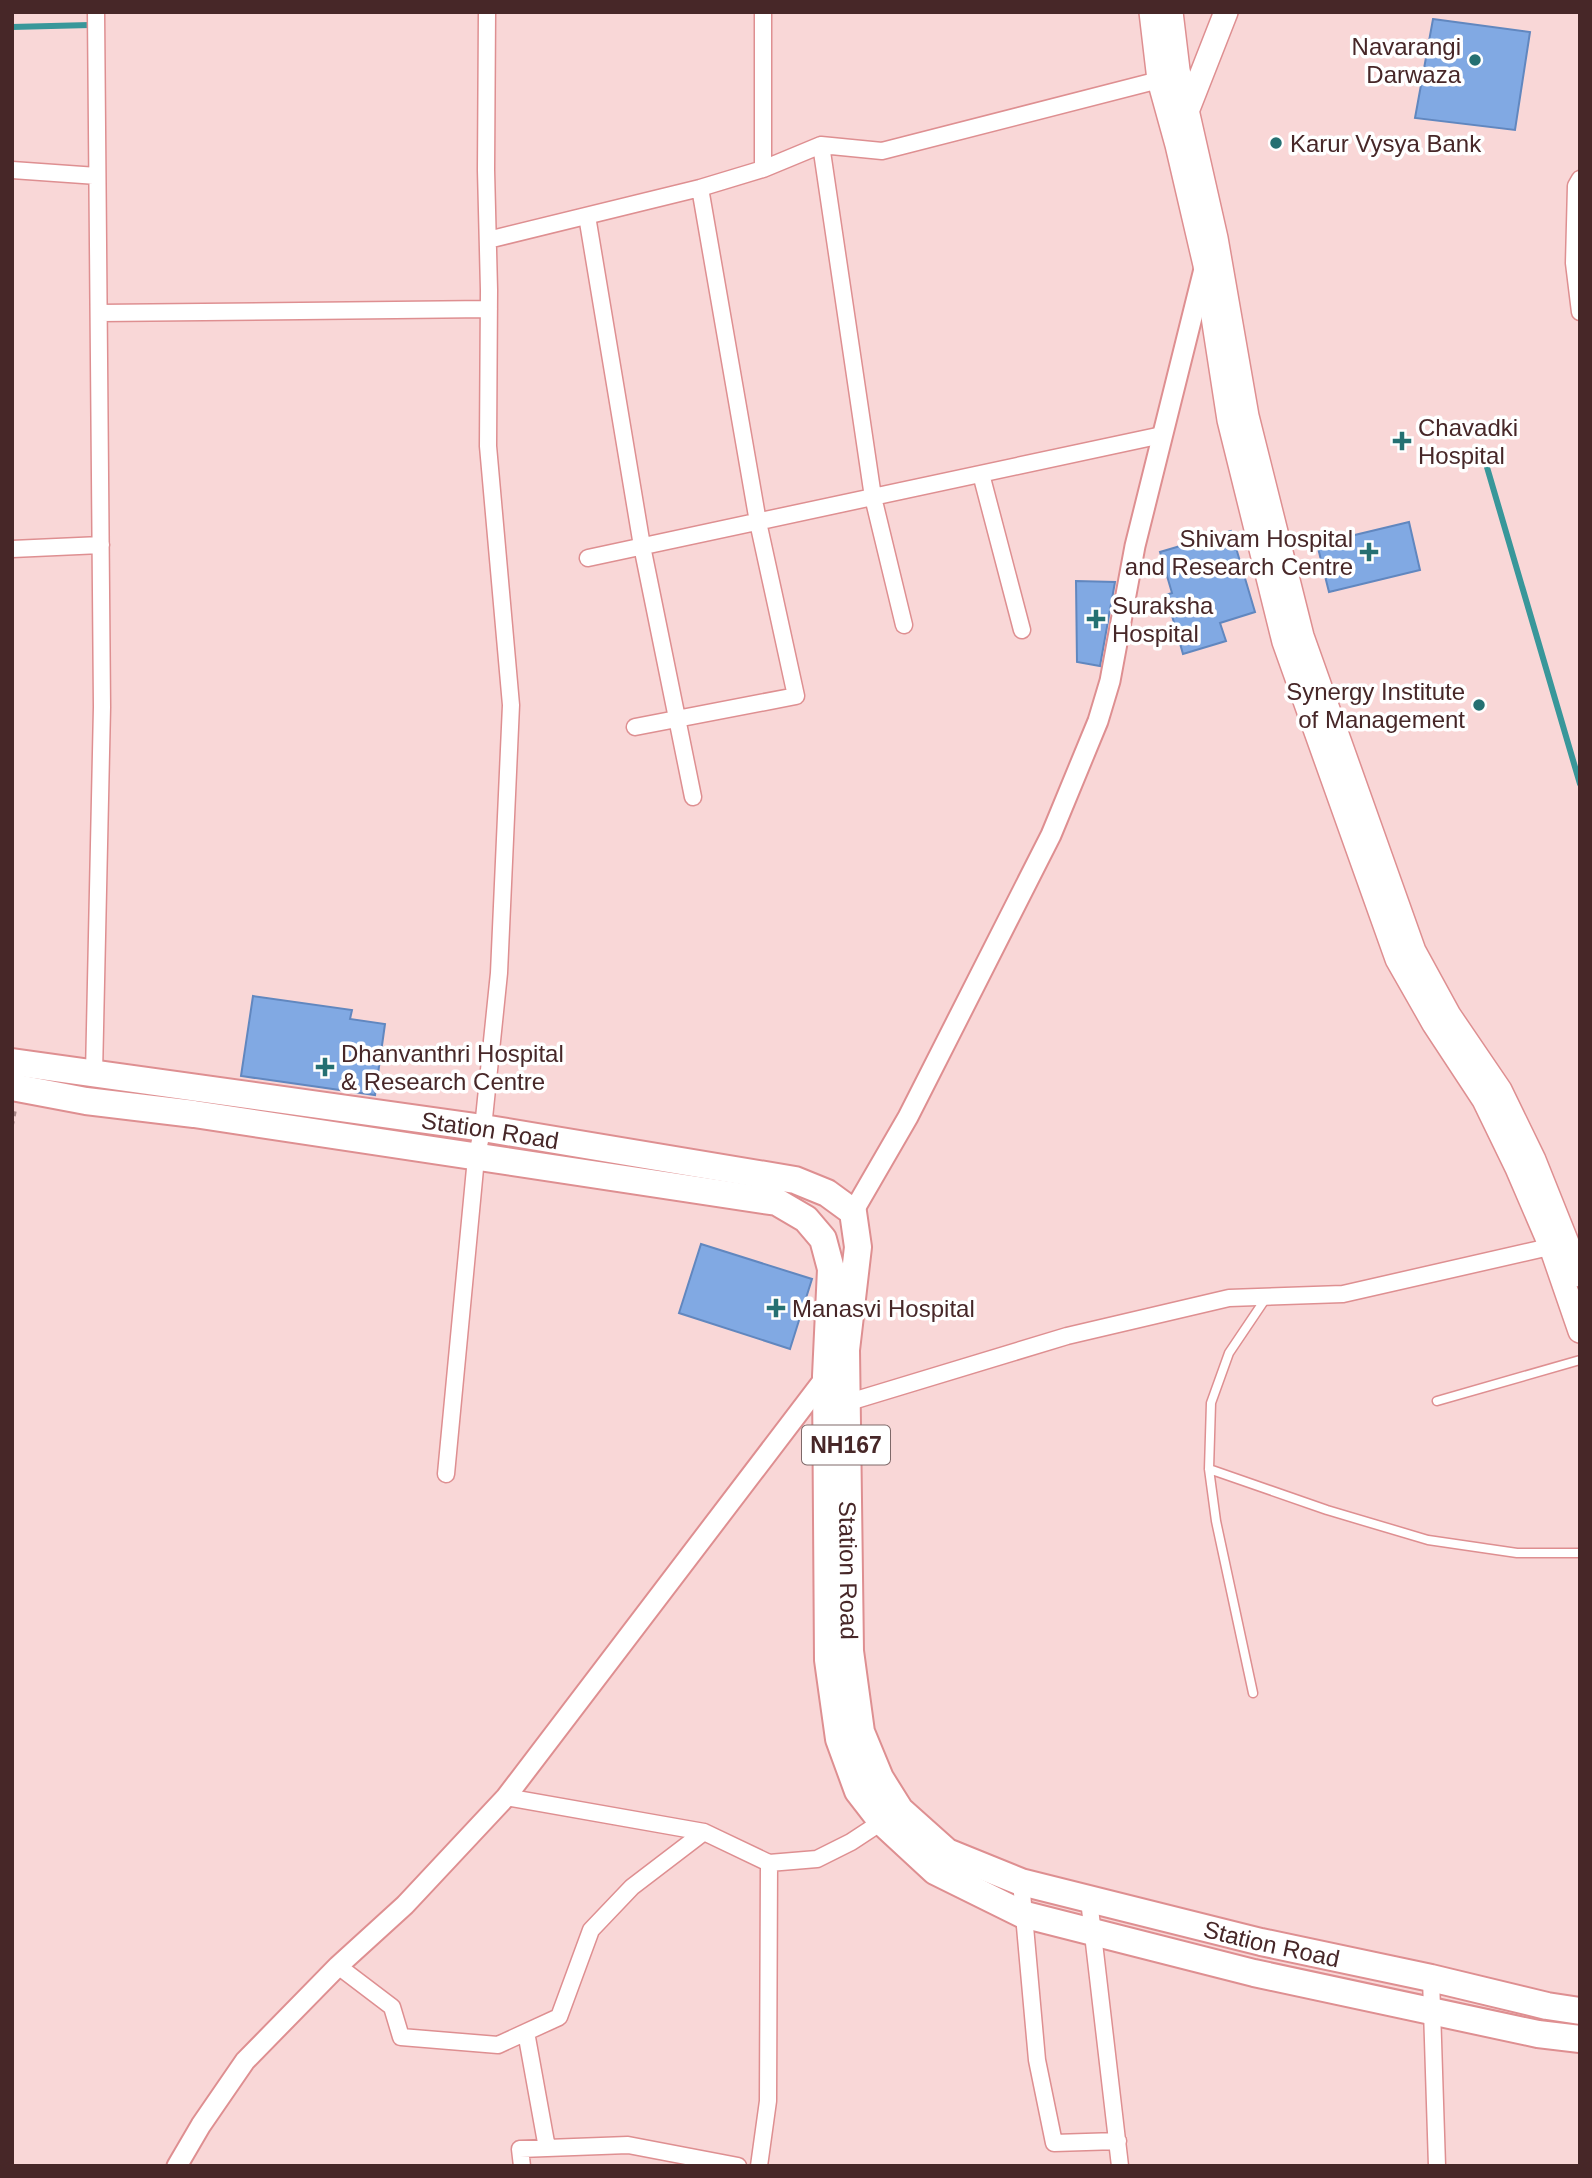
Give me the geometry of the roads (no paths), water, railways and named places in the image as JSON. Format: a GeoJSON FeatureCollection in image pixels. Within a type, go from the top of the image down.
{"type":"FeatureCollection","features":[{"type":"Feature","properties":{"kind":"highway","name":"Station Road"},"geometry":{"type":"LineString","coordinates":[[12,1062],[483,1128],[795,1180],[827,1193],[853,1212],[859,1247],[846,1350],[845,1403],[850,1651],[861,1732],[880,1778],[891,1816],[935,1871],[1022,1914],[1093,1933],[1254,1973],[1538,2034],[1580,2039]]}},
{"type":"Feature","properties":{"kind":"highway","name":"Station Road"},"geometry":{"type":"LineString","coordinates":[[12,1087],[86,1101],[194,1114],[777,1202],[806,1219],[823,1240],[831,1269],[826,1376],[828,1660],[839,1739],[858,1791],[947,1852],[1021,1882],[1261,1942],[1580,2011]]}},
{"type":"Feature","properties":{"kind":"main road"},"geometry":{"type":"LineString","coordinates":[[1151,12],[1168,75],[1177,145],[1205,264],[1229,420],[1284,642],[1397,959],[1441,1019]]}},
{"type":"Feature","properties":{"kind":"main road"},"geometry":{"type":"LineString","coordinates":[[1171,12],[1168,75],[1187,111],[1216,238],[1247,416],[1302,636],[1414,951],[1441,1019],[1485,1100],[1517,1168],[1580,1275]]}},
{"type":"Feature","properties":{"kind":"main road"},"geometry":{"type":"LineString","coordinates":[[1177,145],[1187,111],[1226,12]]}},
{"type":"Feature","properties":{"kind":"main road"},"geometry":{"type":"LineString","coordinates":[[1560,1244],[1580,1331]]}},
{"type":"Feature","properties":{"kind":"street"},"geometry":{"type":"LineString","coordinates":[[94,1074],[102,708],[96,12]]}},
{"type":"Feature","properties":{"kind":"street"},"geometry":{"type":"LineString","coordinates":[[446,1474],[476,1158],[483,1128],[499,973],[511,705],[488,446],[487,12]]}},
{"type":"Feature","properties":{"kind":"street"},"geometry":{"type":"LineString","coordinates":[[762,169],[763,12]]}},
{"type":"Feature","properties":{"kind":"street"},"geometry":{"type":"LineString","coordinates":[[488,240],[700,188],[762,169],[821,145],[882,151],[1168,75]]}},
{"type":"Feature","properties":{"kind":"street"},"geometry":{"type":"LineString","coordinates":[[821,145],[873,497],[904,625]]}},
{"type":"Feature","properties":{"kind":"street"},"geometry":{"type":"LineString","coordinates":[[12,170],[97,176]]}},
{"type":"Feature","properties":{"kind":"street"},"geometry":{"type":"LineString","coordinates":[[1580,179],[1576,186],[1574,263],[1580,312]]}},
{"type":"Feature","properties":{"kind":"street"},"geometry":{"type":"LineString","coordinates":[[635,727],[796,696],[758,522],[700,188]]}},
{"type":"Feature","properties":{"kind":"street"},"geometry":{"type":"LineString","coordinates":[[587,216],[642,546],[694,797]]}},
{"type":"Feature","properties":{"kind":"street"},"geometry":{"type":"LineString","coordinates":[[853,1212],[908,1117],[1051,835],[1098,721],[1110,681],[1135,546],[1162,435],[1205,264],[1216,238]]}},
{"type":"Feature","properties":{"kind":"street"},"geometry":{"type":"LineString","coordinates":[[99,313],[489,309]]}},
{"type":"Feature","properties":{"kind":"street"},"geometry":{"type":"LineString","coordinates":[[588,558],[1162,435]]}},
{"type":"Feature","properties":{"kind":"street"},"geometry":{"type":"LineString","coordinates":[[981,474],[1022,630]]}},
{"type":"Feature","properties":{"kind":"street"},"geometry":{"type":"LineString","coordinates":[[12,549],[101,545]]}},
{"type":"Feature","properties":{"kind":"street"},"geometry":{"type":"LineString","coordinates":[[845,1403],[1066,1336],[1228,1298],[1343,1294],[1560,1244]]}},
{"type":"Feature","properties":{"kind":"street"},"geometry":{"type":"LineString","coordinates":[[177,2166],[201,2125],[245,2061],[338,1966],[405,1905],[506,1797],[846,1350]]}},
{"type":"Feature","properties":{"kind":"street"},"geometry":{"type":"LineString","coordinates":[[506,1797],[704,1832],[769,1863],[817,1858],[851,1842],[891,1816]]}},
{"type":"Feature","properties":{"kind":"street"},"geometry":{"type":"LineString","coordinates":[[338,1966],[392,2007],[401,2037],[498,2045],[559,2017],[591,1930],[632,1887],[704,1832]]}},
{"type":"Feature","properties":{"kind":"street"},"geometry":{"type":"LineString","coordinates":[[759,2166],[768,2101],[769,1863]]}},
{"type":"Feature","properties":{"kind":"street"},"geometry":{"type":"LineString","coordinates":[[1021,1882],[1037,2060],[1054,2143],[1118,2141]]}},
{"type":"Feature","properties":{"kind":"street"},"geometry":{"type":"LineString","coordinates":[[1088,1900],[1120,2166]]}},
{"type":"Feature","properties":{"kind":"street"},"geometry":{"type":"LineString","coordinates":[[1431,1978],[1437,2166]]}},
{"type":"Feature","properties":{"kind":"street"},"geometry":{"type":"LineString","coordinates":[[526,2032],[547,2148]]}},
{"type":"Feature","properties":{"kind":"street"},"geometry":{"type":"LineString","coordinates":[[522,2166],[520,2149],[628,2145],[738,2166]]}},
{"type":"Feature","properties":{"kind":"lane"},"geometry":{"type":"LineString","coordinates":[[1253,1693],[1216,1521],[1209,1469],[1211,1403],[1229,1353],[1268,1295]]}},
{"type":"Feature","properties":{"kind":"lane"},"geometry":{"type":"LineString","coordinates":[[1437,1401],[1580,1360]]}},
{"type":"Feature","properties":{"kind":"lane"},"geometry":{"type":"LineString","coordinates":[[1209,1469],[1327,1510],[1428,1540],[1517,1553],[1580,1553]]}},
{"type":"Feature","properties":{"kind":"waterway"},"geometry":{"type":"LineString","coordinates":[[12,27],[90,25]]}},
{"type":"Feature","properties":{"kind":"waterway"},"geometry":{"type":"LineString","coordinates":[[1484,457],[1580,784]]}},
{"type":"Feature","properties":{"kind":"place","name":"Navarangi Darwaza"},"geometry":{"type":"Point","coordinates":[1475,60]}},
{"type":"Feature","properties":{"kind":"place","name":"Karur Vysya Bank"},"geometry":{"type":"Point","coordinates":[1276,143]}},
{"type":"Feature","properties":{"kind":"place","name":"Chavadki Hospital"},"geometry":{"type":"Point","coordinates":[1402,441]}},
{"type":"Feature","properties":{"kind":"place","name":"Shivam Hospital and Research Centre"},"geometry":{"type":"Point","coordinates":[1369,552]}},
{"type":"Feature","properties":{"kind":"place","name":"Suraksha Hospital"},"geometry":{"type":"Point","coordinates":[1096,619]}},
{"type":"Feature","properties":{"kind":"place","name":"Synergy Institute of Management"},"geometry":{"type":"Point","coordinates":[1479,705]}},
{"type":"Feature","properties":{"kind":"place","name":"Dhanvanthri Hospital & Research Centre"},"geometry":{"type":"Point","coordinates":[325,1067]}},
{"type":"Feature","properties":{"kind":"place","name":"Manasvi Hospital"},"geometry":{"type":"Point","coordinates":[776,1308]}}]}
